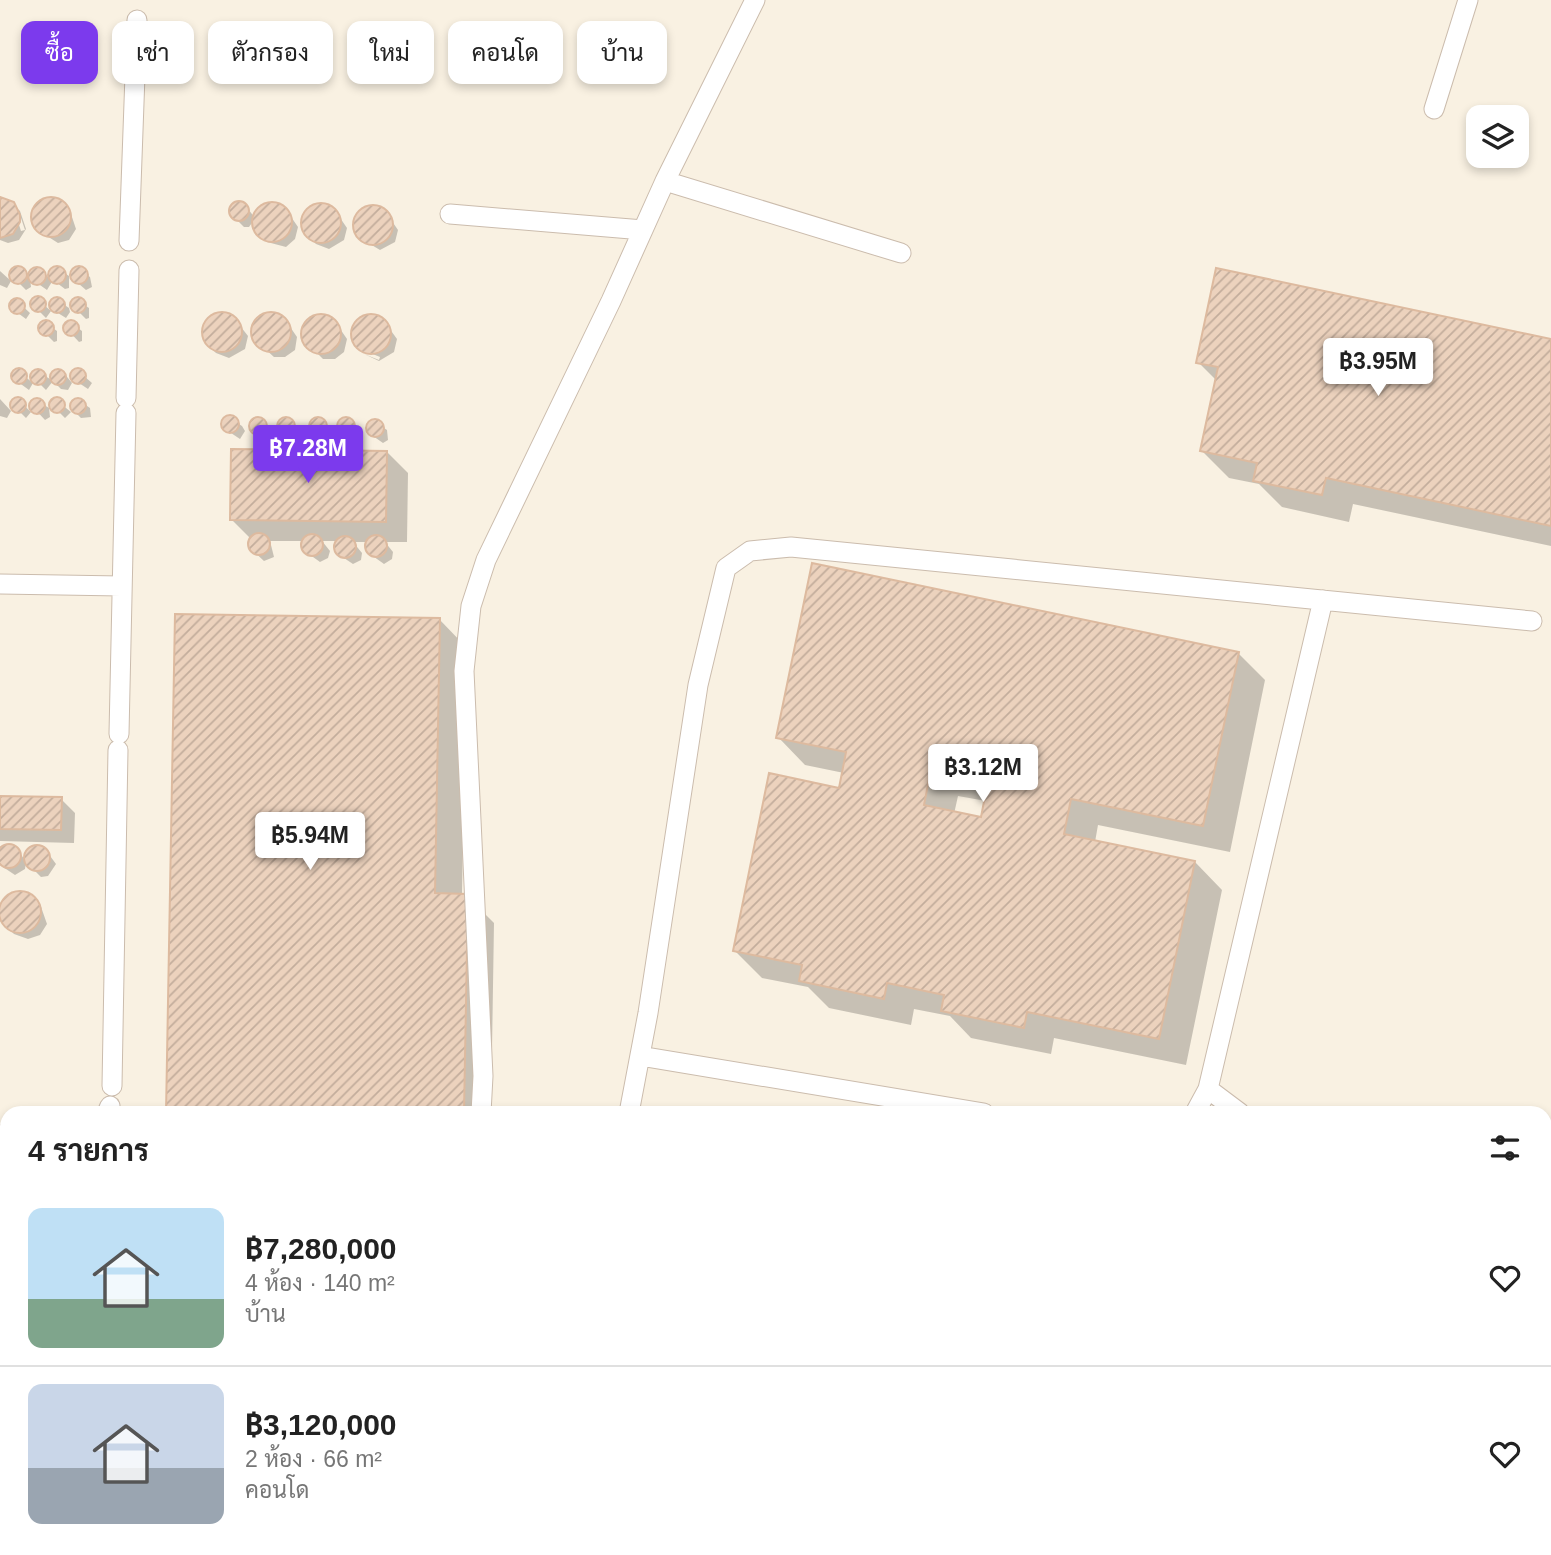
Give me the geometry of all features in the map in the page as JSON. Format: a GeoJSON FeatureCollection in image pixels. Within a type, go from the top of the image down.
{"type":"FeatureCollection","features":[{"type":"Feature","properties":{"kind":"lane"},"geometry":{"type":"LineString","coordinates":[[482,1106],[484,1076],[464,671],[471,606],[486,560],[665,181],[755,0]]}},
{"type":"Feature","properties":{"kind":"lane"},"geometry":{"type":"LineString","coordinates":[[1434,109],[1468,0]]}},
{"type":"Feature","properties":{"kind":"lane"},"geometry":{"type":"LineString","coordinates":[[129,241],[138,20]]}},
{"type":"Feature","properties":{"kind":"lane"},"geometry":{"type":"LineString","coordinates":[[665,181],[901,253]]}},
{"type":"Feature","properties":{"kind":"lane"},"geometry":{"type":"LineString","coordinates":[[450,214],[643,230]]}},
{"type":"Feature","properties":{"kind":"lane"},"geometry":{"type":"LineString","coordinates":[[109,1102],[129,270]]}},
{"type":"Feature","properties":{"kind":"lane"},"geometry":{"type":"LineString","coordinates":[[630,1106],[698,685],[726,568],[750,551],[791,547],[1532,621]]}},
{"type":"Feature","properties":{"kind":"lane"},"geometry":{"type":"LineString","coordinates":[[0,584],[121,586]]}},
{"type":"Feature","properties":{"kind":"lane"},"geometry":{"type":"LineString","coordinates":[[1199,1106],[1208,1089],[1324,600]]}},
{"type":"Feature","properties":{"kind":"lane"},"geometry":{"type":"LineString","coordinates":[[640,1056],[942,1106]]}},
{"type":"Feature","properties":{"kind":"lane"},"geometry":{"type":"LineString","coordinates":[[1208,1089],[1231,1106]]}},
{"type":"Feature","properties":{"kind":"building"},"geometry":{"type":"Polygon","coordinates":[[[0,197],[14,202],[20,222],[13,234],[0,238],[0,197]]]}},
{"type":"Feature","properties":{"kind":"building"},"geometry":{"type":"Polygon","coordinates":[[[51,197],[59,198],[65,203],[70,209],[70,225],[65,231],[59,236],[51,237],[43,236],[37,231],[32,225],[31,217],[32,209],[37,203],[43,198],[51,197]]]}},
{"type":"Feature","properties":{"kind":"building"},"geometry":{"type":"Polygon","coordinates":[[[239,201],[246,204],[249,211],[246,218],[239,221],[232,218],[229,211],[232,204],[239,201]]]}},
{"type":"Feature","properties":{"kind":"building"},"geometry":{"type":"Polygon","coordinates":[[[272,202],[286,208],[292,222],[286,236],[272,242],[258,236],[252,222],[258,208],[272,202]]]}},
{"type":"Feature","properties":{"kind":"building"},"geometry":{"type":"Polygon","coordinates":[[[321,203],[335,209],[341,223],[335,237],[321,243],[307,237],[301,223],[307,209],[321,203]]]}},
{"type":"Feature","properties":{"kind":"building"},"geometry":{"type":"Polygon","coordinates":[[[373,205],[387,211],[393,225],[387,239],[373,245],[359,239],[353,225],[359,211],[373,205]]]}},
{"type":"Feature","properties":{"kind":"building"},"geometry":{"type":"Polygon","coordinates":[[[18,266],[24,269],[27,275],[24,281],[18,284],[12,281],[9,275],[12,269],[18,266]]]}},
{"type":"Feature","properties":{"kind":"building"},"geometry":{"type":"Polygon","coordinates":[[[57,266],[63,269],[66,275],[63,281],[57,284],[51,281],[48,275],[51,269],[57,266]]]}},
{"type":"Feature","properties":{"kind":"building"},"geometry":{"type":"Polygon","coordinates":[[[79,266],[85,269],[88,275],[85,281],[79,284],[73,281],[70,275],[73,269],[79,266]]]}},
{"type":"Feature","properties":{"kind":"building"},"geometry":{"type":"Polygon","coordinates":[[[37,267],[43,270],[46,276],[43,282],[37,285],[31,282],[28,276],[31,270],[37,267]]]}},
{"type":"Feature","properties":{"kind":"building"},"geometry":{"type":"Polygon","coordinates":[[[1216,268],[1551,339],[1551,526],[1326,478],[1322,495],[1253,481],[1257,463],[1200,451],[1218,367],[1196,363],[1216,268]]]}},
{"type":"Feature","properties":{"kind":"building"},"geometry":{"type":"Polygon","coordinates":[[[38,296],[44,298],[44,310],[38,312],[32,310],[30,304],[32,298],[38,296]]]}},
{"type":"Feature","properties":{"kind":"building"},"geometry":{"type":"Polygon","coordinates":[[[57,297],[63,299],[63,311],[57,313],[51,311],[49,305],[51,299],[57,297]]]}},
{"type":"Feature","properties":{"kind":"building"},"geometry":{"type":"Polygon","coordinates":[[[78,297],[84,299],[84,311],[78,313],[72,311],[70,305],[72,299],[78,297]]]}},
{"type":"Feature","properties":{"kind":"building"},"geometry":{"type":"Polygon","coordinates":[[[17,298],[23,300],[23,312],[17,314],[11,312],[9,306],[11,300],[17,298]]]}},
{"type":"Feature","properties":{"kind":"building"},"geometry":{"type":"Polygon","coordinates":[[[222,312],[230,313],[236,318],[241,324],[241,340],[236,346],[230,351],[222,352],[214,351],[208,346],[203,340],[202,332],[203,324],[208,318],[214,313],[222,312]]]}},
{"type":"Feature","properties":{"kind":"building"},"geometry":{"type":"Polygon","coordinates":[[[271,312],[279,313],[285,318],[290,324],[290,340],[285,346],[279,351],[271,352],[263,351],[257,346],[252,340],[251,332],[252,324],[257,318],[263,313],[271,312]]]}},
{"type":"Feature","properties":{"kind":"building"},"geometry":{"type":"Polygon","coordinates":[[[321,314],[329,315],[335,320],[340,326],[340,342],[335,348],[329,353],[321,354],[313,353],[307,348],[302,342],[301,334],[302,326],[307,320],[313,315],[321,314]]]}},
{"type":"Feature","properties":{"kind":"building"},"geometry":{"type":"Polygon","coordinates":[[[371,314],[379,315],[385,320],[390,326],[390,342],[385,348],[379,353],[371,354],[363,353],[357,348],[352,342],[351,334],[352,326],[357,320],[363,315],[371,314]]]}},
{"type":"Feature","properties":{"kind":"building"},"geometry":{"type":"Polygon","coordinates":[[[46,320],[52,322],[52,334],[46,336],[40,334],[38,328],[40,322],[46,320]]]}},
{"type":"Feature","properties":{"kind":"building"},"geometry":{"type":"Polygon","coordinates":[[[71,320],[77,322],[77,334],[71,336],[65,334],[63,328],[65,322],[71,320]]]}},
{"type":"Feature","properties":{"kind":"building"},"geometry":{"type":"Polygon","coordinates":[[[19,368],[25,370],[25,382],[19,384],[13,382],[11,376],[13,370],[19,368]]]}},
{"type":"Feature","properties":{"kind":"building"},"geometry":{"type":"Polygon","coordinates":[[[78,368],[84,370],[84,382],[78,384],[72,382],[70,376],[72,370],[78,368]]]}},
{"type":"Feature","properties":{"kind":"building"},"geometry":{"type":"Polygon","coordinates":[[[38,369],[44,371],[44,383],[38,385],[32,383],[30,377],[32,371],[38,369]]]}},
{"type":"Feature","properties":{"kind":"building"},"geometry":{"type":"Polygon","coordinates":[[[58,369],[64,371],[64,383],[58,385],[52,383],[50,377],[52,371],[58,369]]]}},
{"type":"Feature","properties":{"kind":"building"},"geometry":{"type":"Polygon","coordinates":[[[18,397],[24,399],[24,411],[18,413],[12,411],[10,405],[12,399],[18,397]]]}},
{"type":"Feature","properties":{"kind":"building"},"geometry":{"type":"Polygon","coordinates":[[[57,397],[63,399],[63,411],[57,413],[51,411],[49,405],[51,399],[57,397]]]}},
{"type":"Feature","properties":{"kind":"building"},"geometry":{"type":"Polygon","coordinates":[[[37,398],[43,400],[43,412],[37,414],[31,412],[29,406],[31,400],[37,398]]]}},
{"type":"Feature","properties":{"kind":"building"},"geometry":{"type":"Polygon","coordinates":[[[78,398],[84,400],[84,412],[78,414],[72,412],[70,406],[72,400],[78,398]]]}},
{"type":"Feature","properties":{"kind":"building"},"geometry":{"type":"Polygon","coordinates":[[[226,415],[234,415],[239,424],[237,431],[226,433],[221,428],[221,420],[226,415]]]}},
{"type":"Feature","properties":{"kind":"building"},"geometry":{"type":"Polygon","coordinates":[[[254,417],[262,417],[267,426],[265,433],[254,435],[249,430],[249,422],[254,417]]]}},
{"type":"Feature","properties":{"kind":"building"},"geometry":{"type":"Polygon","coordinates":[[[282,417],[290,417],[295,426],[293,433],[282,435],[277,430],[277,422],[282,417]]]}},
{"type":"Feature","properties":{"kind":"building"},"geometry":{"type":"Polygon","coordinates":[[[314,417],[322,417],[327,426],[325,433],[314,435],[309,430],[309,422],[314,417]]]}},
{"type":"Feature","properties":{"kind":"building"},"geometry":{"type":"Polygon","coordinates":[[[342,417],[350,417],[355,426],[353,433],[342,435],[337,430],[337,422],[342,417]]]}},
{"type":"Feature","properties":{"kind":"building"},"geometry":{"type":"Polygon","coordinates":[[[371,419],[379,419],[384,428],[382,435],[371,437],[366,432],[366,424],[371,419]]]}},
{"type":"Feature","properties":{"kind":"building"},"geometry":{"type":"Polygon","coordinates":[[[231,449],[387,451],[386,522],[230,520],[231,449]]]}},
{"type":"Feature","properties":{"kind":"building"},"geometry":{"type":"Polygon","coordinates":[[[259,533],[267,536],[270,544],[267,552],[259,555],[251,552],[248,544],[251,536],[259,533]]]}},
{"type":"Feature","properties":{"kind":"building"},"geometry":{"type":"Polygon","coordinates":[[[312,534],[320,537],[323,545],[320,553],[312,556],[304,553],[301,545],[304,537],[312,534]]]}},
{"type":"Feature","properties":{"kind":"building"},"geometry":{"type":"Polygon","coordinates":[[[372,535],[380,535],[387,542],[387,550],[380,557],[372,557],[365,550],[365,542],[372,535]]]}},
{"type":"Feature","properties":{"kind":"building"},"geometry":{"type":"Polygon","coordinates":[[[341,536],[349,536],[356,543],[356,551],[349,558],[341,558],[334,551],[334,543],[341,536]]]}},
{"type":"Feature","properties":{"kind":"building"},"geometry":{"type":"Polygon","coordinates":[[[812,563],[1239,652],[1203,826],[1071,799],[1064,834],[1195,861],[1159,1039],[1027,1012],[1024,1028],[941,1011],[944,995],[887,983],[884,999],[799,981],[802,965],[733,951],[769,773],[839,788],[846,752],[776,738],[812,563]],[[931,769],[924,805],[981,817],[988,781],[931,769]]]}},
{"type":"Feature","properties":{"kind":"building"},"geometry":{"type":"Polygon","coordinates":[[[175,614],[440,618],[435,893],[468,894],[464,1106],[166,1106],[175,614]]]}},
{"type":"Feature","properties":{"kind":"building"},"geometry":{"type":"Polygon","coordinates":[[[0,796],[62,797],[61,830],[0,829],[0,796]]]}},
{"type":"Feature","properties":{"kind":"building"},"geometry":{"type":"Polygon","coordinates":[[[14,845],[20,851],[18,865],[9,868],[0,865],[0,847],[14,845]]]}},
{"type":"Feature","properties":{"kind":"building"},"geometry":{"type":"Polygon","coordinates":[[[37,845],[46,849],[50,858],[46,867],[37,871],[28,867],[24,858],[28,849],[37,845]]]}},
{"type":"Feature","properties":{"kind":"building"},"geometry":{"type":"Polygon","coordinates":[[[20,891],[35,897],[41,912],[35,927],[20,933],[5,927],[-1,912],[5,897],[20,891]]]}}]}
